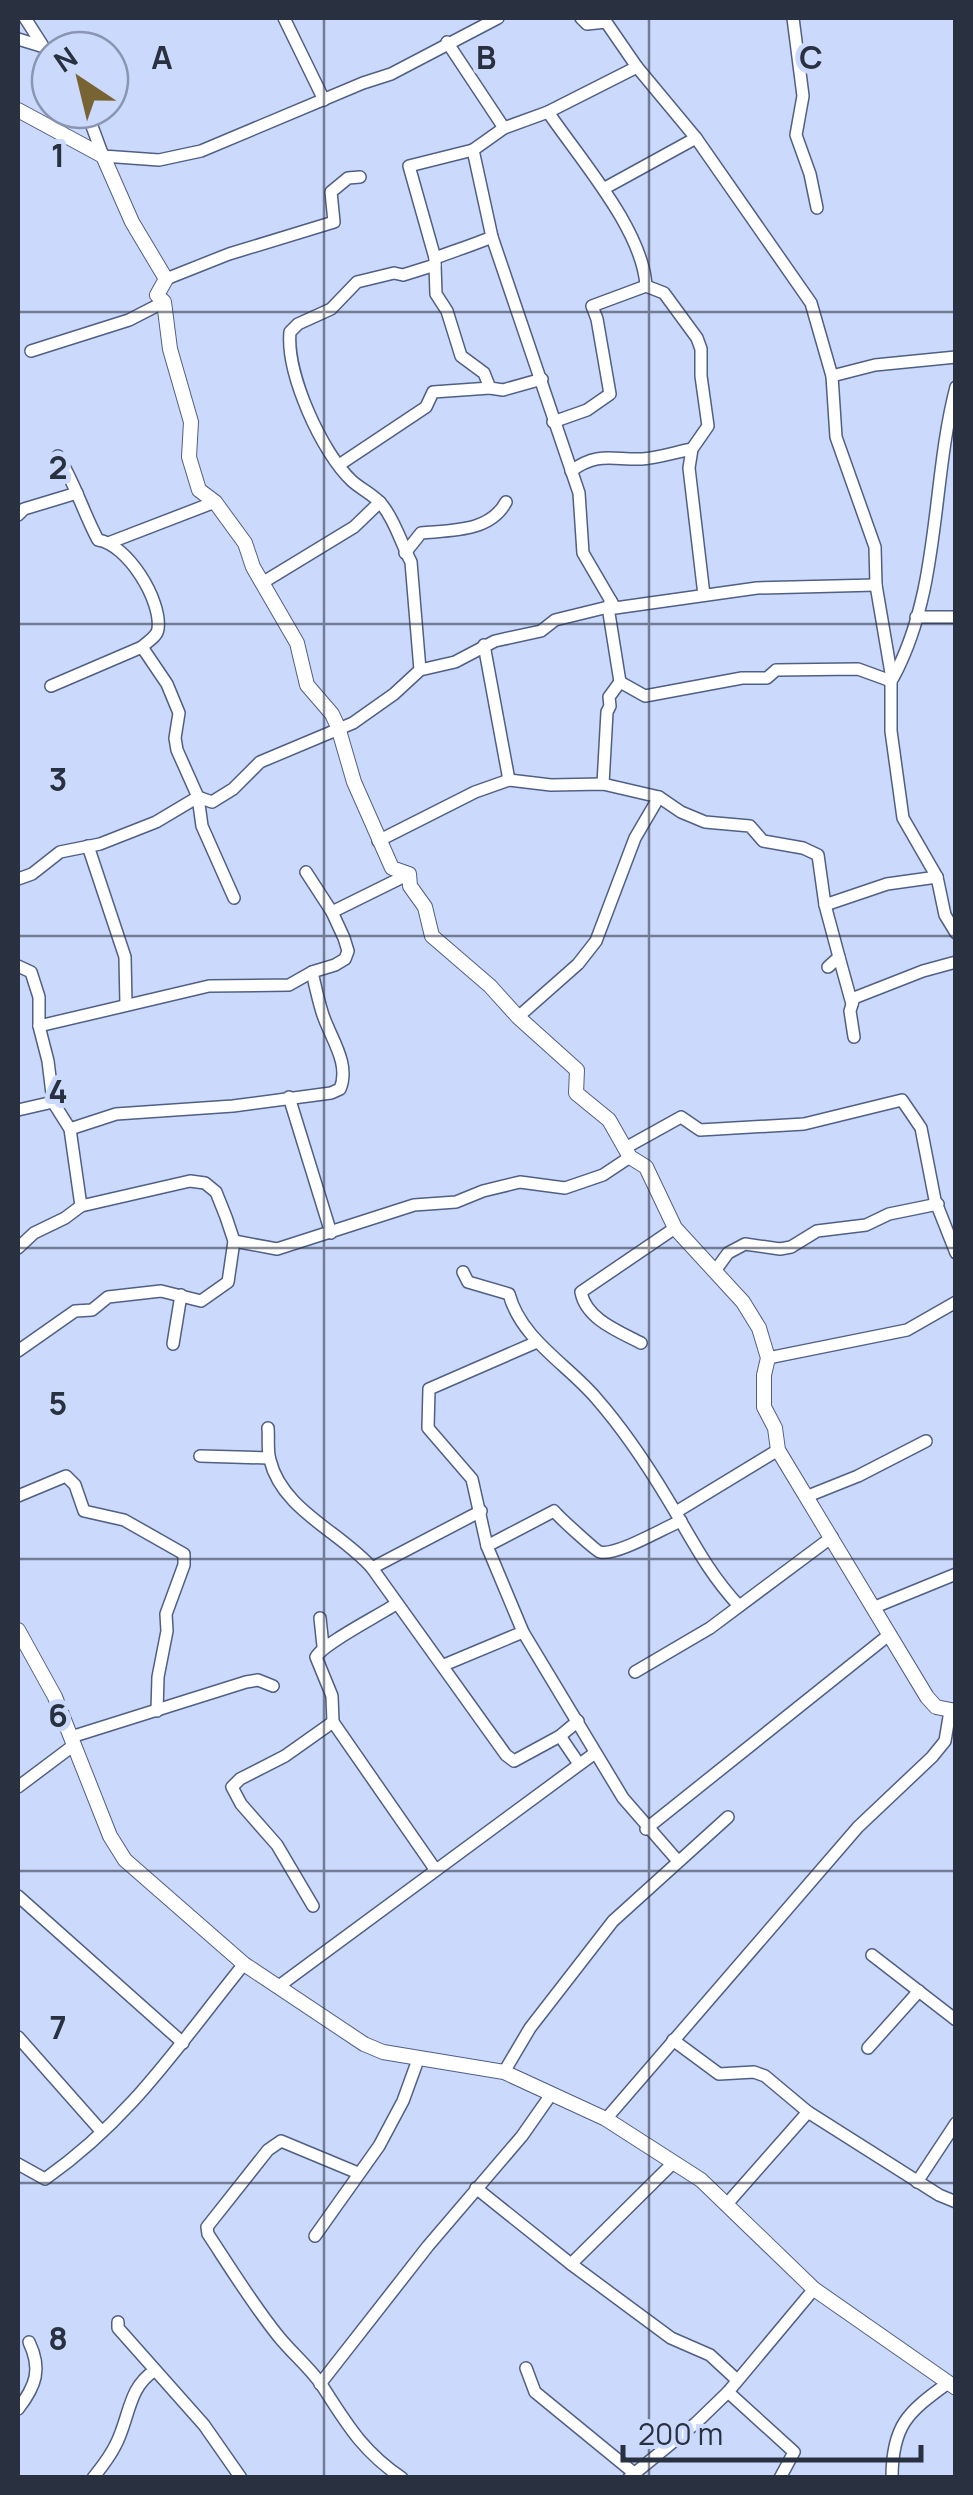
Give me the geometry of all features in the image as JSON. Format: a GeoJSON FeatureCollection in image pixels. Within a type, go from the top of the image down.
{"type":"FeatureCollection","features":[{"type":"Feature","properties":{"kind":"street"},"geometry":{"type":"LineString","coordinates":[[284,18],[324,100]]}},
{"type":"Feature","properties":{"kind":"street"},"geometry":{"type":"LineString","coordinates":[[18,110],[103,156],[159,160],[201,151],[363,82],[391,74],[498,18]]}},
{"type":"Feature","properties":{"kind":"street"},"geometry":{"type":"LineString","coordinates":[[580,18],[587,24],[606,20],[637,67],[696,138],[810,302],[832,376],[836,437],[875,547],[902,818],[937,877],[945,915],[956,933]]}},
{"type":"Feature","properties":{"kind":"street"},"geometry":{"type":"LineString","coordinates":[[793,18],[803,96],[796,134],[817,208]]}},
{"type":"Feature","properties":{"kind":"street"},"geometry":{"type":"LineString","coordinates":[[447,42],[504,128]]}},
{"type":"Feature","properties":{"kind":"street"},"geometry":{"type":"LineString","coordinates":[[490,388],[484,373],[460,356],[447,312],[436,294],[435,261],[410,166],[473,150],[504,128],[548,112],[637,67]]}},
{"type":"Feature","properties":{"kind":"street"},"geometry":{"type":"LineString","coordinates":[[548,112],[586,170],[605,188],[640,261],[646,286]]}},
{"type":"Feature","properties":{"kind":"street"},"geometry":{"type":"LineString","coordinates":[[93,130],[132,222],[166,278]]}},
{"type":"Feature","properties":{"kind":"street"},"geometry":{"type":"LineString","coordinates":[[605,188],[696,138]]}},
{"type":"Feature","properties":{"kind":"street"},"geometry":{"type":"LineString","coordinates":[[473,150],[492,237],[578,493],[583,553],[610,604],[620,682],[609,697],[604,784]]}},
{"type":"Feature","properties":{"kind":"street"},"geometry":{"type":"LineString","coordinates":[[360,177],[348,178],[331,192],[334,222],[166,278],[157,295],[164,302],[170,350],[191,422],[189,457],[198,490],[215,502],[245,543],[262,583],[297,643],[308,685],[338,727],[354,782],[378,841],[392,868],[409,874]]}},
{"type":"Feature","properties":{"kind":"street"},"geometry":{"type":"LineString","coordinates":[[420,670],[411,562],[396,526],[380,502],[353,482],[339,465],[297,387],[290,332],[298,324],[331,309],[357,282],[394,273],[404,275],[492,237]]}},
{"type":"Feature","properties":{"kind":"street"},"geometry":{"type":"LineString","coordinates":[[553,422],[587,410],[610,394],[598,319],[592,306],[646,286],[664,293],[701,349],[700,376],[708,426],[692,449],[689,489],[704,595]]}},
{"type":"Feature","properties":{"kind":"street"},"geometry":{"type":"LineString","coordinates":[[31,350],[129,320],[164,302]]}},
{"type":"Feature","properties":{"kind":"street"},"geometry":{"type":"LineString","coordinates":[[832,376],[875,365],[956,357]]}},
{"type":"Feature","properties":{"kind":"street"},"geometry":{"type":"LineString","coordinates":[[339,465],[426,407],[433,392],[503,390],[542,380]]}},
{"type":"Feature","properties":{"kind":"street"},"geometry":{"type":"LineString","coordinates":[[891,678],[909,648],[916,617],[956,387]]}},
{"type":"Feature","properties":{"kind":"street"},"geometry":{"type":"LineString","coordinates":[[570,471],[602,457],[639,459],[692,449]]}},
{"type":"Feature","properties":{"kind":"street"},"geometry":{"type":"LineString","coordinates":[[58,456],[98,540],[111,542],[215,502]]}},
{"type":"Feature","properties":{"kind":"street"},"geometry":{"type":"LineString","coordinates":[[18,516],[24,509],[77,492]]}},
{"type":"Feature","properties":{"kind":"street"},"geometry":{"type":"LineString","coordinates":[[262,583],[354,527],[380,502]]}},
{"type":"Feature","properties":{"kind":"street"},"geometry":{"type":"LineString","coordinates":[[406,553],[421,533],[484,522],[498,515],[506,502]]}},
{"type":"Feature","properties":{"kind":"street"},"geometry":{"type":"LineString","coordinates":[[51,686],[142,647],[157,634],[145,578],[111,542]]}},
{"type":"Feature","properties":{"kind":"street"},"geometry":{"type":"LineString","coordinates":[[610,604],[615,608],[757,588],[876,585]]}},
{"type":"Feature","properties":{"kind":"street"},"geometry":{"type":"LineString","coordinates":[[18,879],[32,874],[60,852],[100,844],[156,822],[198,798],[212,802],[260,762],[353,722],[420,670],[455,662],[484,645],[540,631],[555,620],[610,604]]}},
{"type":"Feature","properties":{"kind":"street"},"geometry":{"type":"LineString","coordinates":[[916,617],[956,617]]}},
{"type":"Feature","properties":{"kind":"street"},"geometry":{"type":"LineString","coordinates":[[484,645],[510,780]]}},
{"type":"Feature","properties":{"kind":"street"},"geometry":{"type":"LineString","coordinates":[[142,647],[180,713],[178,750],[198,798],[202,826],[234,898]]}},
{"type":"Feature","properties":{"kind":"street"},"geometry":{"type":"LineString","coordinates":[[620,682],[644,696],[742,678],[767,678],[776,670],[858,669],[891,678]]}},
{"type":"Feature","properties":{"kind":"street"},"geometry":{"type":"LineString","coordinates":[[378,841],[475,792],[510,780],[604,784],[658,797],[706,822],[750,826],[762,841],[803,848],[818,855],[825,905],[852,1004],[854,1037]]}},
{"type":"Feature","properties":{"kind":"street"},"geometry":{"type":"LineString","coordinates":[[518,1017],[578,964],[596,941],[635,838],[658,797]]}},
{"type":"Feature","properties":{"kind":"street"},"geometry":{"type":"LineString","coordinates":[[88,846],[125,957],[126,1006]]}},
{"type":"Feature","properties":{"kind":"street"},"geometry":{"type":"LineString","coordinates":[[39,1026],[209,986],[289,985],[335,965],[348,952],[332,912],[306,872]]}},
{"type":"Feature","properties":{"kind":"street"},"geometry":{"type":"LineString","coordinates":[[409,874],[410,886],[424,906],[432,936],[577,1070],[576,1093],[609,1120],[628,1152],[646,1167],[674,1228],[744,1302],[759,1328],[768,1358],[764,1407],[774,1428],[778,1450],[927,1697],[936,1708],[953,1712],[945,1742],[858,1827],[606,2119]]}},
{"type":"Feature","properties":{"kind":"street"},"geometry":{"type":"LineString","coordinates":[[332,912],[409,874]]}},
{"type":"Feature","properties":{"kind":"street"},"geometry":{"type":"LineString","coordinates":[[825,905],[887,884],[937,877]]}},
{"type":"Feature","properties":{"kind":"street"},"geometry":{"type":"LineString","coordinates":[[828,967],[839,957]]}},
{"type":"Feature","properties":{"kind":"street"},"geometry":{"type":"LineString","coordinates":[[852,1004],[863,993],[956,962]]}},
{"type":"Feature","properties":{"kind":"street"},"geometry":{"type":"LineString","coordinates":[[18,966],[31,972],[39,997],[39,1026],[53,1102],[70,1129],[81,1206]]}},
{"type":"Feature","properties":{"kind":"street"},"geometry":{"type":"LineString","coordinates":[[70,1129],[116,1114],[232,1106],[340,1089],[344,1079],[341,1060],[322,1013],[312,972]]}},
{"type":"Feature","properties":{"kind":"street"},"geometry":{"type":"LineString","coordinates":[[289,1097],[332,1233]]}},
{"type":"Feature","properties":{"kind":"street"},"geometry":{"type":"LineString","coordinates":[[234,1241],[277,1249],[414,1205],[456,1202],[483,1190],[520,1182],[565,1188],[603,1174],[680,1117],[700,1130],[804,1124],[902,1100],[922,1128],[938,1204],[956,1253]]}},
{"type":"Feature","properties":{"kind":"street"},"geometry":{"type":"LineString","coordinates":[[18,1110],[53,1102]]}},
{"type":"Feature","properties":{"kind":"street"},"geometry":{"type":"LineString","coordinates":[[18,1248],[34,1232],[81,1206],[190,1181],[205,1183],[216,1192],[234,1241],[228,1282],[201,1301],[161,1291],[108,1296],[92,1310],[75,1310],[18,1350]]}},
{"type":"Feature","properties":{"kind":"street"},"geometry":{"type":"LineString","coordinates":[[715,1271],[728,1254],[745,1244],[790,1246],[818,1231],[866,1225],[889,1214],[938,1204]]}},
{"type":"Feature","properties":{"kind":"street"},"geometry":{"type":"LineString","coordinates":[[641,1343],[597,1318],[581,1292],[674,1228]]}},
{"type":"Feature","properties":{"kind":"street"},"geometry":{"type":"LineString","coordinates":[[463,1272],[468,1282],[509,1294],[517,1318],[580,1380],[626,1434],[703,1563],[738,1606]]}},
{"type":"Feature","properties":{"kind":"street"},"geometry":{"type":"LineString","coordinates":[[173,1344],[181,1295]]}},
{"type":"Feature","properties":{"kind":"street"},"geometry":{"type":"LineString","coordinates":[[768,1358],[907,1330],[956,1302]]}},
{"type":"Feature","properties":{"kind":"street"},"geometry":{"type":"LineString","coordinates":[[538,1342],[429,1389],[428,1428],[472,1479],[486,1546],[523,1632],[613,1784],[646,1829],[677,1860]]}},
{"type":"Feature","properties":{"kind":"street"},"geometry":{"type":"LineString","coordinates":[[268,1428],[269,1458],[277,1477],[296,1503],[348,1543],[372,1568],[506,1755],[514,1761],[560,1736],[578,1721]]}},
{"type":"Feature","properties":{"kind":"street"},"geometry":{"type":"LineString","coordinates":[[808,1496],[926,1441]]}},
{"type":"Feature","properties":{"kind":"street"},"geometry":{"type":"LineString","coordinates":[[486,1546],[554,1511],[596,1551],[604,1553],[678,1516],[778,1450]]}},
{"type":"Feature","properties":{"kind":"street"},"geometry":{"type":"LineString","coordinates":[[200,1456],[269,1458]]}},
{"type":"Feature","properties":{"kind":"street"},"geometry":{"type":"LineString","coordinates":[[18,1496],[66,1476],[75,1484],[84,1511],[124,1520],[184,1554],[184,1565],[166,1614],[157,1711]]}},
{"type":"Feature","properties":{"kind":"street"},"geometry":{"type":"LineString","coordinates":[[372,1568],[481,1511]]}},
{"type":"Feature","properties":{"kind":"street"},"geometry":{"type":"LineString","coordinates":[[636,1672],[710,1628],[832,1537]]}},
{"type":"Feature","properties":{"kind":"street"},"geometry":{"type":"LineString","coordinates":[[875,1606],[956,1574]]}},
{"type":"Feature","properties":{"kind":"street"},"geometry":{"type":"LineString","coordinates":[[396,1604],[323,1646],[316,1657],[332,1696],[333,1722],[435,1869]]}},
{"type":"Feature","properties":{"kind":"street"},"geometry":{"type":"LineString","coordinates":[[320,1618],[323,1646]]}},
{"type":"Feature","properties":{"kind":"street"},"geometry":{"type":"LineString","coordinates":[[18,1630],[46,1679],[117,1850],[244,1964],[382,2052],[504,2072],[606,2119],[701,2180],[814,2289],[952,2385],[902,2422],[892,2459],[892,2478]]}},
{"type":"Feature","properties":{"kind":"street"},"geometry":{"type":"LineString","coordinates":[[444,1666],[523,1632]]}},
{"type":"Feature","properties":{"kind":"street"},"geometry":{"type":"LineString","coordinates":[[646,1829],[890,1634]]}},
{"type":"Feature","properties":{"kind":"street"},"geometry":{"type":"LineString","coordinates":[[18,1788],[73,1740],[203,1693],[258,1680],[273,1686]]}},
{"type":"Feature","properties":{"kind":"street"},"geometry":{"type":"LineString","coordinates":[[313,1906],[277,1845],[240,1804],[232,1787],[307,1743],[333,1722]]}},
{"type":"Feature","properties":{"kind":"street"},"geometry":{"type":"LineString","coordinates":[[560,1736],[580,1764]]}},
{"type":"Feature","properties":{"kind":"street"},"geometry":{"type":"LineString","coordinates":[[279,1986],[596,1752]]}},
{"type":"Feature","properties":{"kind":"street"},"geometry":{"type":"LineString","coordinates":[[504,2072],[530,2028],[613,1921],[728,1817]]}},
{"type":"Feature","properties":{"kind":"street"},"geometry":{"type":"LineString","coordinates":[[18,1896],[183,2043]]}},
{"type":"Feature","properties":{"kind":"street"},"geometry":{"type":"LineString","coordinates":[[872,1955],[956,2020]]}},
{"type":"Feature","properties":{"kind":"street"},"geometry":{"type":"LineString","coordinates":[[18,2164],[45,2179],[122,2116],[163,2070],[244,1964]]}},
{"type":"Feature","properties":{"kind":"street"},"geometry":{"type":"LineString","coordinates":[[868,2048],[918,1991]]}},
{"type":"Feature","properties":{"kind":"street"},"geometry":{"type":"LineString","coordinates":[[18,2037],[102,2132]]}},
{"type":"Feature","properties":{"kind":"street"},"geometry":{"type":"LineString","coordinates":[[674,2040],[719,2074],[754,2072],[765,2076],[808,2112],[917,2182],[956,2202]]}},
{"type":"Feature","properties":{"kind":"street"},"geometry":{"type":"LineString","coordinates":[[315,2236],[379,2146],[403,2101],[418,2057]]}},
{"type":"Feature","properties":{"kind":"street"},"geometry":{"type":"LineString","coordinates":[[320,2384],[522,2136],[550,2096]]}},
{"type":"Feature","properties":{"kind":"street"},"geometry":{"type":"LineString","coordinates":[[726,2204],[808,2112]]}},
{"type":"Feature","properties":{"kind":"street"},"geometry":{"type":"LineString","coordinates":[[917,2182],[956,2122]]}},
{"type":"Feature","properties":{"kind":"street"},"geometry":{"type":"LineString","coordinates":[[358,2173],[281,2140],[268,2150],[207,2227],[208,2234],[250,2298],[320,2384],[356,2439],[402,2478]]}},
{"type":"Feature","properties":{"kind":"street"},"geometry":{"type":"LineString","coordinates":[[570,2264],[672,2164]]}},
{"type":"Feature","properties":{"kind":"street"},"geometry":{"type":"LineString","coordinates":[[476,2188],[570,2264],[671,2338],[710,2355],[737,2380]]}},
{"type":"Feature","properties":{"kind":"street"},"geometry":{"type":"LineString","coordinates":[[526,2368],[534,2392],[632,2475],[696,2424],[728,2392],[814,2289]]}},
{"type":"Feature","properties":{"kind":"street"},"geometry":{"type":"LineString","coordinates":[[118,2322],[118,2328],[204,2425],[233,2474]]}},
{"type":"Feature","properties":{"kind":"street"},"geometry":{"type":"LineString","coordinates":[[18,2409],[30,2394],[38,2372],[38,2360],[29,2342]]}},
{"type":"Feature","properties":{"kind":"street"},"geometry":{"type":"LineString","coordinates":[[94,2478],[118,2440],[140,2380],[154,2371]]}},
{"type":"Feature","properties":{"kind":"street"},"geometry":{"type":"LineString","coordinates":[[728,2392],[794,2452],[780,2478]]}},
{"type":"Feature","properties":{"kind":"street"},"geometry":{"type":"LineString","coordinates":[[372,2478],[382,2463]]}}]}
